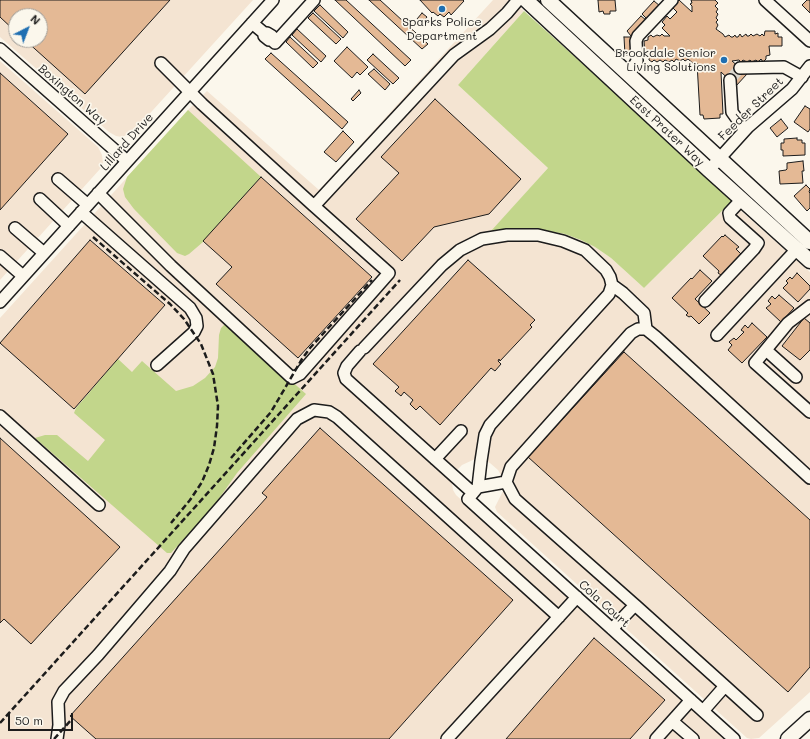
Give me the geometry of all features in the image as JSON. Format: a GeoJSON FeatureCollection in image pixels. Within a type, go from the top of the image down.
{"type":"FeatureCollection","features":[{"type":"Feature","properties":{"kind":"main road","name":"East Prater Way"},"geometry":{"type":"LineString","coordinates":[[526,0],[709,170],[810,261]]}},
{"type":"Feature","properties":{"kind":"main road","name":"East Prater Way"},"geometry":{"type":"LineString","coordinates":[[548,0],[810,242]]}},
{"type":"Feature","properties":{"kind":"main road"},"geometry":{"type":"LineString","coordinates":[[788,739],[810,719]]}},
{"type":"Feature","properties":{"kind":"street","name":"Lillard Drive"},"geometry":{"type":"LineString","coordinates":[[0,302],[273,0]]}},
{"type":"Feature","properties":{"kind":"street"},"geometry":{"type":"LineString","coordinates":[[252,23],[275,43],[314,0]]}},
{"type":"Feature","properties":{"kind":"street"},"geometry":{"type":"LineString","coordinates":[[314,206],[454,55],[490,29],[518,0]]}},
{"type":"Feature","properties":{"kind":"street"},"geometry":{"type":"LineString","coordinates":[[628,74],[637,61],[636,41],[638,36],[672,0]]}},
{"type":"Feature","properties":{"kind":"street"},"geometry":{"type":"LineString","coordinates":[[770,2],[810,41]]}},
{"type":"Feature","properties":{"kind":"street","name":"Boxington Way"},"geometry":{"type":"LineString","coordinates":[[0,49],[127,161]]}},
{"type":"Feature","properties":{"kind":"street"},"geometry":{"type":"LineString","coordinates":[[98,193],[161,257],[292,378],[300,374],[389,273],[202,104],[161,63]]}},
{"type":"Feature","properties":{"kind":"street","name":"Feeder Street"},"geometry":{"type":"LineString","coordinates":[[709,170],[745,130],[784,97],[810,66]]}},
{"type":"Feature","properties":{"kind":"street"},"geometry":{"type":"LineString","coordinates":[[740,68],[784,67],[802,77]]}},
{"type":"Feature","properties":{"kind":"street"},"geometry":{"type":"LineString","coordinates":[[730,80],[732,112],[745,130]]}},
{"type":"Feature","properties":{"kind":"street"},"geometry":{"type":"LineString","coordinates":[[58,179],[84,208],[190,308],[196,318],[197,326],[194,332],[157,365]]}},
{"type":"Feature","properties":{"kind":"street"},"geometry":{"type":"LineString","coordinates":[[40,199],[69,226]]}},
{"type":"Feature","properties":{"kind":"street"},"geometry":{"type":"LineString","coordinates":[[705,301],[758,243],[730,218],[729,213],[742,199]]}},
{"type":"Feature","properties":{"kind":"street"},"geometry":{"type":"LineString","coordinates":[[15,228],[44,253]]}},
{"type":"Feature","properties":{"kind":"street"},"geometry":{"type":"LineString","coordinates":[[507,235],[538,235],[564,240],[585,250],[593,257],[606,270],[610,277],[612,286],[609,294],[490,425],[486,435],[476,490],[435,459],[346,379],[344,373],[347,366],[442,265],[460,250],[482,239],[507,235]]}},
{"type":"Feature","properties":{"kind":"street"},"geometry":{"type":"LineString","coordinates":[[717,335],[797,249]]}},
{"type":"Feature","properties":{"kind":"street"},"geometry":{"type":"LineString","coordinates":[[0,256],[23,276]]}},
{"type":"Feature","properties":{"kind":"street"},"geometry":{"type":"LineString","coordinates":[[612,286],[623,293],[644,313],[646,329]]}},
{"type":"Feature","properties":{"kind":"street"},"geometry":{"type":"LineString","coordinates":[[810,306],[788,324],[755,363],[810,412]]}},
{"type":"Feature","properties":{"kind":"street"},"geometry":{"type":"LineString","coordinates":[[757,715],[515,499],[506,482],[511,467],[631,333],[638,329],[646,329],[656,337],[810,478]]}},
{"type":"Feature","properties":{"kind":"street"},"geometry":{"type":"LineString","coordinates":[[766,350],[796,377]]}},
{"type":"Feature","properties":{"kind":"street"},"geometry":{"type":"LineString","coordinates":[[57,739],[59,725],[58,702],[64,691],[98,655],[170,571],[184,549],[297,418],[314,410],[329,412],[337,417],[559,617]]}},
{"type":"Feature","properties":{"kind":"street"},"geometry":{"type":"LineString","coordinates":[[0,416],[99,505]]}},
{"type":"Feature","properties":{"kind":"street"},"geometry":{"type":"LineString","coordinates":[[435,459],[461,430]]}},
{"type":"Feature","properties":{"kind":"street"},"geometry":{"type":"LineString","coordinates":[[476,490],[506,482]]}},
{"type":"Feature","properties":{"kind":"street","name":"Cola Court"},"geometry":{"type":"LineString","coordinates":[[476,490],[468,499],[734,739]]}},
{"type":"Feature","properties":{"kind":"street"},"geometry":{"type":"LineString","coordinates":[[447,739],[577,597]]}},
{"type":"Feature","properties":{"kind":"street"},"geometry":{"type":"LineString","coordinates":[[612,629],[635,605]]}},
{"type":"Feature","properties":{"kind":"street"},"geometry":{"type":"LineString","coordinates":[[704,711],[725,686]]}},
{"type":"Feature","properties":{"kind":"street"},"geometry":{"type":"LineString","coordinates":[[656,739],[691,700]]}},
{"type":"Feature","properties":{"kind":"street"},"geometry":{"type":"LineString","coordinates":[[672,720],[693,739]]}},
{"type":"Feature","properties":{"kind":"shaded area"},"geometry":{"type":"Polygon","coordinates":[[[0,0],[253,0],[133,132],[122,137],[116,136],[109,132],[13,48],[48,48],[48,8],[8,8],[8,44],[0,37],[0,0]]]}},
{"type":"Feature","properties":{"kind":"shaded area"},"geometry":{"type":"Polygon","coordinates":[[[493,0],[513,0],[524,11],[458,85],[548,168],[492,231],[531,228],[565,234],[581,240],[595,247],[611,258],[644,288],[731,202],[810,272],[810,692],[759,738],[747,738],[497,512],[495,507],[503,491],[504,484],[502,477],[498,470],[490,463],[475,459],[462,465],[456,471],[452,483],[453,490],[456,495],[726,739],[0,739],[0,318],[188,110],[207,91],[319,190],[493,0]]]}},
{"type":"Feature","properties":{"kind":"shaded area"},"geometry":{"type":"Polygon","coordinates":[[[0,61],[98,147],[102,155],[103,163],[100,169],[0,280],[0,61]]]}},
{"type":"Feature","properties":{"kind":"green space"},"geometry":{"type":"Polygon","coordinates":[[[524,11],[731,199],[731,202],[644,288],[611,258],[595,247],[565,234],[531,228],[491,231],[548,168],[458,85],[524,11]]]}},
{"type":"Feature","properties":{"kind":"green space"},"geometry":{"type":"Polygon","coordinates":[[[188,110],[261,177],[203,242],[185,256],[177,253],[134,209],[125,197],[123,189],[127,177],[188,110]]]}},
{"type":"Feature","properties":{"kind":"green space"},"geometry":{"type":"Polygon","coordinates":[[[226,323],[306,394],[237,473],[213,507],[171,553],[167,553],[35,438],[45,435],[57,435],[88,461],[105,440],[74,413],[76,408],[118,359],[132,372],[142,361],[176,391],[193,386],[205,378],[215,367],[218,358],[219,335],[221,328],[226,323]]]}},
{"type":"Feature","properties":{"kind":"building"},"geometry":{"type":"Polygon","coordinates":[[[0,0],[170,0],[85,94],[34,48],[48,48],[48,8],[8,8],[8,24],[0,17],[0,0]]]}},
{"type":"Feature","properties":{"kind":"building"},"geometry":{"type":"Polygon","coordinates":[[[335,0],[346,0],[411,60],[405,66],[335,0]]]}},
{"type":"Feature","properties":{"kind":"building"},"geometry":{"type":"Polygon","coordinates":[[[369,0],[380,0],[428,44],[422,49],[369,0]]]}},
{"type":"Feature","properties":{"kind":"building","name":"Sparks Police Department"},"geometry":{"type":"Polygon","coordinates":[[[420,0],[464,1],[451,15],[449,12],[444,17],[440,14],[438,16],[433,12],[432,13],[420,0]]]}},
{"type":"Feature","properties":{"kind":"building"},"geometry":{"type":"Polygon","coordinates":[[[598,0],[615,0],[616,11],[610,11],[610,14],[604,14],[603,11],[599,12],[598,0]]]}},
{"type":"Feature","properties":{"kind":"building","name":"Brookdale Senior Living Solutions"},"geometry":{"type":"Polygon","coordinates":[[[679,0],[692,12],[692,6],[690,4],[692,3],[691,0],[715,0],[718,3],[715,6],[718,9],[716,12],[718,14],[716,18],[718,20],[716,22],[718,25],[716,29],[725,37],[729,35],[733,37],[735,35],[738,37],[740,34],[742,37],[746,34],[747,36],[757,34],[760,36],[762,34],[764,36],[765,31],[775,31],[775,34],[778,33],[778,37],[782,37],[782,46],[769,46],[770,55],[766,56],[766,59],[763,62],[761,59],[758,62],[756,60],[752,62],[750,60],[747,62],[743,60],[741,62],[739,60],[732,61],[747,74],[736,86],[721,72],[723,114],[720,114],[720,118],[704,119],[703,115],[700,115],[697,63],[695,65],[688,59],[685,61],[683,59],[680,61],[676,59],[674,62],[672,60],[669,62],[665,60],[663,62],[660,60],[657,62],[654,60],[652,62],[649,60],[649,57],[645,57],[644,41],[648,40],[648,37],[651,35],[653,37],[657,35],[660,36],[662,34],[664,36],[670,36],[662,28],[665,25],[662,22],[667,16],[670,19],[677,12],[672,7],[679,0]]]}},
{"type":"Feature","properties":{"kind":"building"},"geometry":{"type":"Polygon","coordinates":[[[807,0],[810,0],[810,13],[802,5],[807,0]]]}},
{"type":"Feature","properties":{"kind":"building"},"geometry":{"type":"Polygon","coordinates":[[[654,1],[660,6],[647,19],[642,14],[654,1]]]}},
{"type":"Feature","properties":{"kind":"building"},"geometry":{"type":"Polygon","coordinates":[[[320,5],[348,32],[343,38],[314,11],[320,5]]]}},
{"type":"Feature","properties":{"kind":"building"},"geometry":{"type":"Polygon","coordinates":[[[313,13],[341,39],[336,44],[308,18],[313,13]]]}},
{"type":"Feature","properties":{"kind":"building"},"geometry":{"type":"Polygon","coordinates":[[[422,13],[427,17],[422,23],[417,19],[422,13]]]}},
{"type":"Feature","properties":{"kind":"building"},"geometry":{"type":"Polygon","coordinates":[[[641,16],[646,20],[631,36],[627,31],[641,16]]]}},
{"type":"Feature","properties":{"kind":"building"},"geometry":{"type":"Polygon","coordinates":[[[297,29],[326,56],[321,62],[292,35],[297,29]]]}},
{"type":"Feature","properties":{"kind":"building"},"geometry":{"type":"Polygon","coordinates":[[[290,37],[318,63],[313,68],[286,42],[290,37]]]}},
{"type":"Feature","properties":{"kind":"building"},"geometry":{"type":"Polygon","coordinates":[[[624,37],[631,37],[632,55],[625,55],[624,37]]]}},
{"type":"Feature","properties":{"kind":"building"},"geometry":{"type":"Polygon","coordinates":[[[347,47],[368,67],[360,75],[357,72],[352,78],[334,61],[347,47]]]}},
{"type":"Feature","properties":{"kind":"building"},"geometry":{"type":"Polygon","coordinates":[[[271,53],[348,122],[342,129],[265,59],[271,53]]]}},
{"type":"Feature","properties":{"kind":"building"},"geometry":{"type":"Polygon","coordinates":[[[373,54],[399,78],[393,84],[367,60],[373,54]]]}},
{"type":"Feature","properties":{"kind":"building"},"geometry":{"type":"Polygon","coordinates":[[[374,69],[390,84],[385,90],[368,74],[374,69]]]}},
{"type":"Feature","properties":{"kind":"building"},"geometry":{"type":"Polygon","coordinates":[[[0,73],[68,134],[0,210],[0,73]]]}},
{"type":"Feature","properties":{"kind":"building"},"geometry":{"type":"Polygon","coordinates":[[[359,90],[361,93],[353,101],[351,99],[359,90]]]}},
{"type":"Feature","properties":{"kind":"building"},"geometry":{"type":"Polygon","coordinates":[[[435,99],[521,179],[489,214],[434,227],[402,261],[356,219],[399,173],[381,157],[435,99]]]}},
{"type":"Feature","properties":{"kind":"building"},"geometry":{"type":"Polygon","coordinates":[[[805,106],[810,109],[810,129],[808,132],[794,122],[805,106]]]}},
{"type":"Feature","properties":{"kind":"building"},"geometry":{"type":"Polygon","coordinates":[[[781,119],[788,128],[777,137],[770,128],[781,119]]]}},
{"type":"Feature","properties":{"kind":"building"},"geometry":{"type":"Polygon","coordinates":[[[343,131],[354,142],[336,162],[324,152],[343,131]]]}},
{"type":"Feature","properties":{"kind":"building"},"geometry":{"type":"Polygon","coordinates":[[[797,138],[797,140],[802,140],[802,143],[805,143],[805,155],[783,156],[781,143],[784,143],[784,139],[797,138]]]}},
{"type":"Feature","properties":{"kind":"building"},"geometry":{"type":"Polygon","coordinates":[[[803,161],[803,183],[780,184],[779,171],[787,169],[787,163],[803,161]]]}},
{"type":"Feature","properties":{"kind":"building"},"geometry":{"type":"Polygon","coordinates":[[[261,177],[372,277],[298,358],[216,284],[232,267],[203,241],[261,177]]]}},
{"type":"Feature","properties":{"kind":"building"},"geometry":{"type":"Polygon","coordinates":[[[806,185],[810,189],[810,208],[807,211],[794,196],[806,185]]]}},
{"type":"Feature","properties":{"kind":"building"},"geometry":{"type":"Polygon","coordinates":[[[725,235],[739,247],[736,249],[741,254],[721,275],[718,273],[719,271],[703,256],[722,236],[723,237],[725,235]]]}},
{"type":"Feature","properties":{"kind":"building"},"geometry":{"type":"Polygon","coordinates":[[[90,240],[165,305],[74,409],[0,343],[90,240]]]}},
{"type":"Feature","properties":{"kind":"building"},"geometry":{"type":"Polygon","coordinates":[[[468,260],[535,320],[530,325],[532,327],[500,361],[499,359],[498,361],[501,364],[495,371],[491,368],[440,425],[420,406],[416,410],[410,404],[413,400],[404,392],[401,396],[395,391],[399,387],[373,364],[468,260]]]}},
{"type":"Feature","properties":{"kind":"building"},"geometry":{"type":"Polygon","coordinates":[[[700,270],[712,281],[695,299],[710,313],[699,324],[691,316],[689,317],[686,315],[688,313],[672,298],[700,270]]]}},
{"type":"Feature","properties":{"kind":"building"},"geometry":{"type":"Polygon","coordinates":[[[797,273],[810,286],[810,289],[798,302],[783,288],[788,283],[786,281],[790,277],[792,279],[797,273]]]}},
{"type":"Feature","properties":{"kind":"building"},"geometry":{"type":"Polygon","coordinates":[[[779,295],[794,308],[781,322],[766,308],[771,304],[768,301],[772,296],[775,299],[779,295]]]}},
{"type":"Feature","properties":{"kind":"building"},"geometry":{"type":"Polygon","coordinates":[[[804,318],[810,323],[810,350],[800,360],[782,346],[804,318]]]}},
{"type":"Feature","properties":{"kind":"building"},"geometry":{"type":"Polygon","coordinates":[[[752,323],[767,337],[742,363],[728,350],[732,345],[729,342],[734,338],[736,340],[744,332],[741,330],[745,325],[748,328],[752,323]]]}},
{"type":"Feature","properties":{"kind":"building"},"geometry":{"type":"Polygon","coordinates":[[[624,352],[810,520],[810,667],[788,692],[528,457],[624,352]]]}},
{"type":"Feature","properties":{"kind":"building"},"geometry":{"type":"Polygon","coordinates":[[[320,428],[513,600],[389,739],[96,739],[70,716],[267,497],[262,493],[320,428]]]}},
{"type":"Feature","properties":{"kind":"building"},"geometry":{"type":"Polygon","coordinates":[[[0,438],[120,547],[31,644],[4,619],[0,623],[0,438]]]}},
{"type":"Feature","properties":{"kind":"building"},"geometry":{"type":"Polygon","coordinates":[[[594,638],[665,700],[630,739],[506,739],[594,638]]]}},
{"type":"Feature","properties":{"kind":"tunnel"},"geometry":{"type":"LineString","coordinates":[[730,80],[740,68]]}},
{"type":"Feature","properties":{"kind":"railway"},"geometry":{"type":"LineString","coordinates":[[93,237],[170,304],[184,319],[201,344],[213,374],[218,406],[214,448],[202,482],[190,500],[171,523]]}},
{"type":"Feature","properties":{"kind":"railway"},"geometry":{"type":"LineString","coordinates":[[231,458],[271,412],[310,348],[372,280]]}},
{"type":"Feature","properties":{"kind":"railway"},"geometry":{"type":"LineString","coordinates":[[0,723],[400,280]]}},
{"type":"Feature","properties":{"kind":"railway"},"geometry":{"type":"LineString","coordinates":[[54,739],[72,719]]}},
{"type":"Feature","properties":{"kind":"place","name":"Sparks Police Department"},"geometry":{"type":"Point","coordinates":[442,9]}},
{"type":"Feature","properties":{"kind":"place","name":"Brookdale Senior Living Solutions"},"geometry":{"type":"Point","coordinates":[724,60]}}]}
